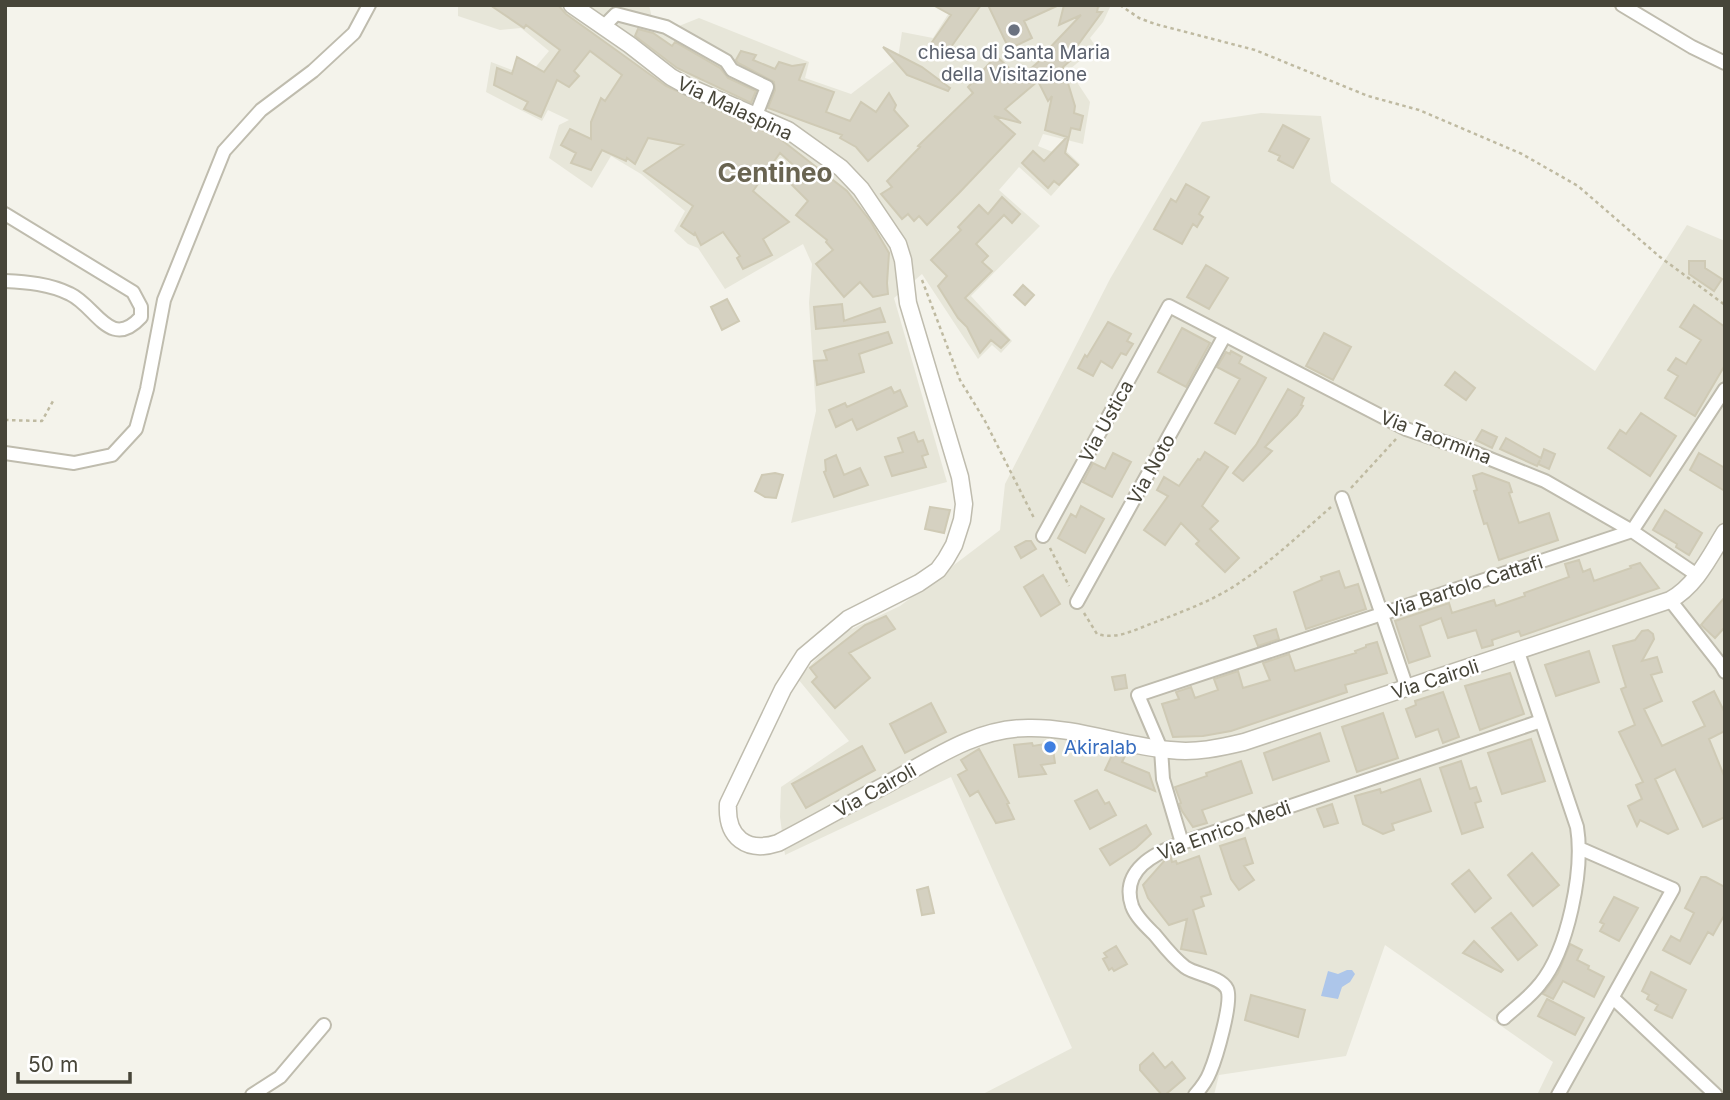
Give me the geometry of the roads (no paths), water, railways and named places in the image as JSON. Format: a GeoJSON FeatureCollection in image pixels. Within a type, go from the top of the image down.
{"type":"FeatureCollection","features":[{"type":"Feature","properties":{"kind":"street"},"geometry":{"type":"LineString","coordinates":[[5,453],[74,463],[112,455],[136,429],[147,389],[164,300],[225,151],[261,110],[313,71],[354,33],[369,5]]}},
{"type":"Feature","properties":{"kind":"street","name":"Via Malaspina"},"geometry":{"type":"LineString","coordinates":[[572,5],[689,88],[756,115],[808,143],[841,168],[861,189]]}},
{"type":"Feature","properties":{"kind":"street"},"geometry":{"type":"LineString","coordinates":[[1622,5],[1692,47],[1725,62]]}},
{"type":"Feature","properties":{"kind":"street"},"geometry":{"type":"LineString","coordinates":[[603,27],[616,14],[666,27],[726,61],[732,70],[767,87],[756,115]]}},
{"type":"Feature","properties":{"kind":"street","name":"Via Cairoli"},"geometry":{"type":"LineString","coordinates":[[861,189],[891,231],[900,252],[908,303],[960,477],[964,504],[962,520],[954,545],[938,569],[919,583],[848,619],[804,656],[783,689],[728,804],[729,825],[735,836],[753,846],[766,847],[778,843],[948,751],[977,737],[999,731],[1030,728],[1072,730],[1161,749],[1184,751],[1220,748],[1407,688],[1670,600],[1686,589],[1725,531]]}},
{"type":"Feature","properties":{"kind":"street"},"geometry":{"type":"LineString","coordinates":[[5,214],[133,292],[141,307],[141,317],[127,328],[118,330],[109,327],[83,302],[66,292],[43,285],[5,281]]}},
{"type":"Feature","properties":{"kind":"street","name":"Via Taormina"},"geometry":{"type":"LineString","coordinates":[[1169,306],[1406,429],[1545,481],[1632,531],[1697,575]]}},
{"type":"Feature","properties":{"kind":"street","name":"Via Ustica"},"geometry":{"type":"LineString","coordinates":[[1043,536],[1169,306]]}},
{"type":"Feature","properties":{"kind":"street","name":"Via Noto"},"geometry":{"type":"LineString","coordinates":[[1077,602],[1226,335]]}},
{"type":"Feature","properties":{"kind":"street"},"geometry":{"type":"LineString","coordinates":[[1632,531],[1725,389]]}},
{"type":"Feature","properties":{"kind":"street"},"geometry":{"type":"LineString","coordinates":[[1342,498],[1407,688]]}},
{"type":"Feature","properties":{"kind":"street","name":"Via Bartolo Cattafi"},"geometry":{"type":"LineString","coordinates":[[1161,749],[1138,695],[1632,531]]}},
{"type":"Feature","properties":{"kind":"street"},"geometry":{"type":"LineString","coordinates":[[1670,600],[1721,664],[1725,673]]}},
{"type":"Feature","properties":{"kind":"street"},"geometry":{"type":"LineString","coordinates":[[1504,1018],[1541,983],[1559,951],[1576,880],[1579,848],[1577,827],[1518,652]]}},
{"type":"Feature","properties":{"kind":"street","name":"Via Enrico Medi"},"geometry":{"type":"LineString","coordinates":[[1195,1095],[1210,1074],[1216,1057],[1228,991],[1221,982],[1196,974],[1175,959],[1137,915],[1132,905],[1130,883],[1142,864],[1158,852],[1182,842],[1541,721]]}},
{"type":"Feature","properties":{"kind":"street"},"geometry":{"type":"LineString","coordinates":[[1161,749],[1163,779],[1182,842]]}},
{"type":"Feature","properties":{"kind":"street"},"geometry":{"type":"LineString","coordinates":[[1558,1095],[1673,889],[1579,848]]}},
{"type":"Feature","properties":{"kind":"street"},"geometry":{"type":"LineString","coordinates":[[1613,998],[1716,1095]]}},
{"type":"Feature","properties":{"kind":"street"},"geometry":{"type":"LineString","coordinates":[[252,1095],[280,1077],[324,1025]]}},
{"type":"Feature","properties":{"kind":"water"},"geometry":{"type":"Polygon","coordinates":[[[1352,970],[1355,974],[1350,982],[1342,987],[1338,999],[1321,996],[1328,971],[1338,974],[1352,970]]]}},
{"type":"Feature","properties":{"kind":"place","name":"chiesa di Santa Maria della Visitazione"},"geometry":{"type":"Point","coordinates":[1014,30]}},
{"type":"Feature","properties":{"kind":"place","name":"Akiralab"},"geometry":{"type":"Point","coordinates":[1050,747]}},
{"type":"Feature","properties":{"kind":"district","name":"Centineo"},"geometry":{"type":"Point","coordinates":[775,173]}}]}
